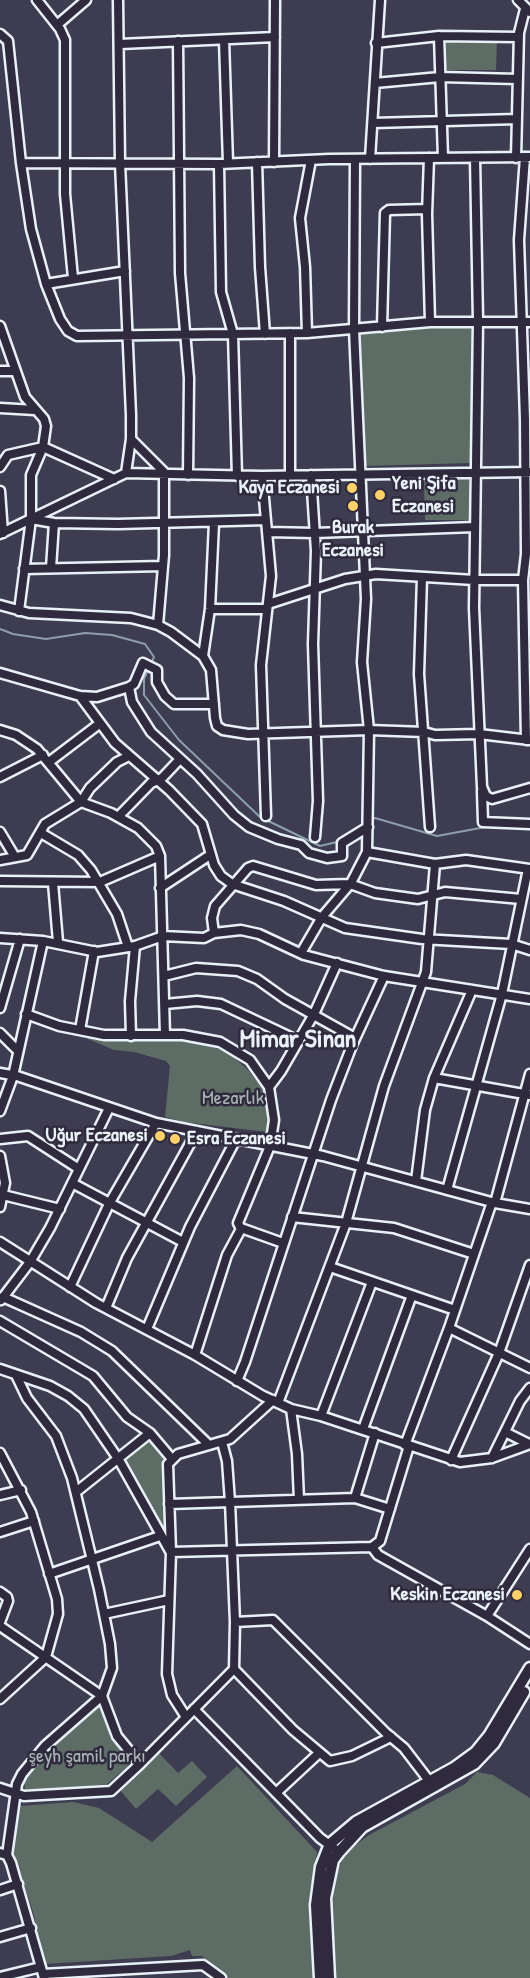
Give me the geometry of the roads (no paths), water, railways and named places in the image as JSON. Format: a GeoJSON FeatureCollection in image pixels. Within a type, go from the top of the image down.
{"type":"FeatureCollection","features":[{"type":"Feature","properties":{"kind":"main road"},"geometry":{"type":"LineString","coordinates":[[320,1978],[316,1905],[321,1867],[356,1822],[430,1782],[476,1752],[489,1736],[530,1668]]}},
{"type":"Feature","properties":{"kind":"main road"},"geometry":{"type":"LineString","coordinates":[[329,1978],[326,1898],[334,1848],[362,1827],[474,1764],[494,1743],[530,1681]]}},
{"type":"Feature","properties":{"kind":"street"},"geometry":{"type":"LineString","coordinates":[[37,0],[57,25],[65,40],[65,194],[73,278]]}},
{"type":"Feature","properties":{"kind":"street"},"geometry":{"type":"LineString","coordinates":[[57,25],[86,0]]}},
{"type":"Feature","properties":{"kind":"street"},"geometry":{"type":"LineString","coordinates":[[118,0],[120,163],[131,439],[126,473]]}},
{"type":"Feature","properties":{"kind":"street"},"geometry":{"type":"LineString","coordinates":[[274,162],[275,0]]}},
{"type":"Feature","properties":{"kind":"street"},"geometry":{"type":"LineString","coordinates":[[370,159],[380,0]]}},
{"type":"Feature","properties":{"kind":"street"},"geometry":{"type":"LineString","coordinates":[[0,605],[19,611],[114,616],[158,625],[203,656],[214,681],[217,726],[223,730],[263,734],[369,730],[424,732],[435,735],[479,734],[528,740],[523,580],[528,554],[526,322],[519,240],[524,157],[517,118],[518,37],[527,11],[518,0]]}},
{"type":"Feature","properties":{"kind":"street"},"geometry":{"type":"LineString","coordinates":[[0,34],[8,41],[21,163],[31,229],[46,284],[60,319],[68,331],[77,336],[307,333],[430,322],[526,322]]}},
{"type":"Feature","properties":{"kind":"street"},"geometry":{"type":"LineString","coordinates":[[376,43],[439,36],[518,37]]}},
{"type":"Feature","properties":{"kind":"street"},"geometry":{"type":"LineString","coordinates":[[439,36],[443,158]]}},
{"type":"Feature","properties":{"kind":"street"},"geometry":{"type":"LineString","coordinates":[[120,44],[275,37]]}},
{"type":"Feature","properties":{"kind":"street"},"geometry":{"type":"LineString","coordinates":[[224,40],[224,164],[220,292],[233,334],[237,476]]}},
{"type":"Feature","properties":{"kind":"street"},"geometry":{"type":"LineString","coordinates":[[178,41],[180,273],[189,388],[188,475]]}},
{"type":"Feature","properties":{"kind":"street"},"geometry":{"type":"LineString","coordinates":[[375,83],[440,77],[517,79]]}},
{"type":"Feature","properties":{"kind":"street"},"geometry":{"type":"LineString","coordinates":[[373,123],[517,118]]}},
{"type":"Feature","properties":{"kind":"street"},"geometry":{"type":"LineString","coordinates":[[21,163],[224,164],[311,160],[524,157]]}},
{"type":"Feature","properties":{"kind":"street"},"geometry":{"type":"LineString","coordinates":[[429,158],[427,209],[430,322]]}},
{"type":"Feature","properties":{"kind":"street"},"geometry":{"type":"LineString","coordinates":[[475,158],[478,321],[474,580],[483,822],[530,824]]}},
{"type":"Feature","properties":{"kind":"street"},"geometry":{"type":"LineString","coordinates":[[302,953],[322,917],[350,884],[367,852],[369,730],[362,662],[365,575],[354,329],[357,261],[356,159]]}},
{"type":"Feature","properties":{"kind":"street"},"geometry":{"type":"LineString","coordinates":[[307,333],[306,267],[300,219],[311,160]]}},
{"type":"Feature","properties":{"kind":"street"},"geometry":{"type":"LineString","coordinates":[[258,162],[260,267],[265,334]]}},
{"type":"Feature","properties":{"kind":"street"},"geometry":{"type":"LineString","coordinates":[[382,327],[386,213],[389,210],[427,209]]}},
{"type":"Feature","properties":{"kind":"street"},"geometry":{"type":"LineString","coordinates":[[46,284],[125,271]]}},
{"type":"Feature","properties":{"kind":"street"},"geometry":{"type":"LineString","coordinates":[[1,330],[25,397],[44,419],[46,426],[43,447],[31,475],[31,519],[19,611]]}},
{"type":"Feature","properties":{"kind":"street"},"geometry":{"type":"LineString","coordinates":[[290,333],[290,475]]}},
{"type":"Feature","properties":{"kind":"street"},"geometry":{"type":"LineString","coordinates":[[0,371],[15,371]]}},
{"type":"Feature","properties":{"kind":"street"},"geometry":{"type":"LineString","coordinates":[[0,408],[35,410]]}},
{"type":"Feature","properties":{"kind":"street"},"geometry":{"type":"LineString","coordinates":[[131,439],[164,472],[163,566],[158,625]]}},
{"type":"Feature","properties":{"kind":"street"},"geometry":{"type":"LineString","coordinates":[[0,466],[8,454],[43,447],[114,479]]}},
{"type":"Feature","properties":{"kind":"street"},"geometry":{"type":"LineString","coordinates":[[0,491],[1,532],[126,473],[164,472],[188,475],[262,476],[527,472]]}},
{"type":"Feature","properties":{"kind":"street"},"geometry":{"type":"LineString","coordinates":[[311,475],[315,533],[317,733],[315,837]]}},
{"type":"Feature","properties":{"kind":"street"},"geometry":{"type":"LineString","coordinates":[[262,476],[271,576],[261,665],[266,816]]}},
{"type":"Feature","properties":{"kind":"street"},"geometry":{"type":"LineString","coordinates":[[31,519],[54,523],[164,524],[266,520]]}},
{"type":"Feature","properties":{"kind":"street"},"geometry":{"type":"LineString","coordinates":[[51,568],[54,523]]}},
{"type":"Feature","properties":{"kind":"street"},"geometry":{"type":"LineString","coordinates":[[203,656],[210,609],[214,523]]}},
{"type":"Feature","properties":{"kind":"street"},"geometry":{"type":"LineString","coordinates":[[268,532],[315,533],[474,527]]}},
{"type":"Feature","properties":{"kind":"street"},"geometry":{"type":"LineString","coordinates":[[24,569],[163,566]]}},
{"type":"Feature","properties":{"kind":"street"},"geometry":{"type":"LineString","coordinates":[[210,609],[268,606],[314,589],[365,575],[523,580]]}},
{"type":"Feature","properties":{"kind":"street"},"geometry":{"type":"LineString","coordinates":[[422,577],[419,642],[430,827]]}},
{"type":"Feature","properties":{"kind":"street"},"geometry":{"type":"LineString","coordinates":[[0,673],[80,696],[97,698],[134,684],[144,663],[157,670],[157,682],[165,696],[174,704],[214,704]]}},
{"type":"Feature","properties":{"kind":"street"},"geometry":{"type":"LineString","coordinates":[[129,687],[132,702],[151,732],[234,815],[249,826],[278,839],[301,844],[309,853],[327,858],[342,855],[342,843],[368,823]]}},
{"type":"Feature","properties":{"kind":"street"},"geometry":{"type":"LineString","coordinates":[[80,696],[99,724],[129,756],[169,789],[202,824],[210,855],[221,876],[232,884],[345,927],[431,939],[511,944],[530,950]]}},
{"type":"Feature","properties":{"kind":"street"},"geometry":{"type":"LineString","coordinates":[[0,777],[46,758],[99,724]]}},
{"type":"Feature","properties":{"kind":"street"},"geometry":{"type":"LineString","coordinates":[[0,730],[29,742],[46,758],[81,802],[118,817],[149,836],[160,856],[165,1035]]}},
{"type":"Feature","properties":{"kind":"street"},"geometry":{"type":"LineString","coordinates":[[0,860],[27,855],[45,824],[81,802],[90,788],[117,762],[129,756]]}},
{"type":"Feature","properties":{"kind":"street"},"geometry":{"type":"LineString","coordinates":[[118,817],[180,759]]}},
{"type":"Feature","properties":{"kind":"street"},"geometry":{"type":"LineString","coordinates":[[482,787],[486,796],[492,799],[530,788]]}},
{"type":"Feature","properties":{"kind":"street"},"geometry":{"type":"LineString","coordinates":[[0,832],[15,857]]}},
{"type":"Feature","properties":{"kind":"street"},"geometry":{"type":"LineString","coordinates":[[41,833],[78,855],[100,882],[132,947],[131,1036]]}},
{"type":"Feature","properties":{"kind":"street"},"geometry":{"type":"LineString","coordinates":[[367,852],[435,864],[466,860],[529,869],[502,994],[447,1190]]}},
{"type":"Feature","properties":{"kind":"street"},"geometry":{"type":"LineString","coordinates":[[160,888],[210,855]]}},
{"type":"Feature","properties":{"kind":"street"},"geometry":{"type":"LineString","coordinates":[[0,881],[100,882],[160,856]]}},
{"type":"Feature","properties":{"kind":"street"},"geometry":{"type":"LineString","coordinates":[[186,1717],[172,1695],[168,1683],[171,1552],[168,1464],[178,1454],[230,1439],[275,1402],[346,1223],[391,1064],[426,972],[431,939],[435,864]]}},
{"type":"Feature","properties":{"kind":"street"},"geometry":{"type":"LineString","coordinates":[[214,933],[212,918],[215,906],[232,884],[253,866],[316,885],[350,884],[395,896],[418,899],[434,897],[445,892],[521,899]]}},
{"type":"Feature","properties":{"kind":"street"},"geometry":{"type":"LineString","coordinates":[[53,883],[58,942]]}},
{"type":"Feature","properties":{"kind":"street"},"geometry":{"type":"LineString","coordinates":[[0,939],[43,940],[94,951],[132,947],[163,936],[204,938],[214,933],[241,930],[259,934],[302,953],[384,976],[530,999]]}},
{"type":"Feature","properties":{"kind":"street"},"geometry":{"type":"LineString","coordinates":[[0,1008],[20,939]]}},
{"type":"Feature","properties":{"kind":"street"},"geometry":{"type":"LineString","coordinates":[[0,1110],[13,1076],[43,940]]}},
{"type":"Feature","properties":{"kind":"street"},"geometry":{"type":"LineString","coordinates":[[80,1030],[94,951]]}},
{"type":"Feature","properties":{"kind":"street"},"geometry":{"type":"LineString","coordinates":[[268,1087],[299,1041],[337,963]]}},
{"type":"Feature","properties":{"kind":"street"},"geometry":{"type":"LineString","coordinates":[[164,976],[196,968],[238,971],[256,979],[285,999],[355,1038]]}},
{"type":"Feature","properties":{"kind":"street"},"geometry":{"type":"LineString","coordinates":[[237,1381],[330,1100],[355,1038],[384,976]]}},
{"type":"Feature","properties":{"kind":"street"},"geometry":{"type":"LineString","coordinates":[[416,1181],[425,1110],[434,1078],[472,990]]}},
{"type":"Feature","properties":{"kind":"street"},"geometry":{"type":"LineString","coordinates":[[165,1004],[197,1000],[221,1004],[299,1041]]}},
{"type":"Feature","properties":{"kind":"street"},"geometry":{"type":"LineString","coordinates":[[26,1014],[104,1035],[202,1037],[236,1050],[250,1060],[268,1087],[274,1120],[270,1146],[238,1223],[241,1228],[283,1243]]}},
{"type":"Feature","properties":{"kind":"street"},"geometry":{"type":"LineString","coordinates":[[0,1033],[18,1051]]}},
{"type":"Feature","properties":{"kind":"street"},"geometry":{"type":"LineString","coordinates":[[0,1073],[156,1123],[313,1154],[493,1202],[530,1209]]}},
{"type":"Feature","properties":{"kind":"street"},"geometry":{"type":"LineString","coordinates":[[171,1552],[372,1547],[380,1541],[407,1445],[456,1310],[528,1095],[530,1074]]}},
{"type":"Feature","properties":{"kind":"street"},"geometry":{"type":"LineString","coordinates":[[434,1078],[528,1095]]}},
{"type":"Feature","properties":{"kind":"street"},"geometry":{"type":"LineString","coordinates":[[109,1107],[60,1209],[30,1262],[2,1299],[81,1332],[112,1351],[209,1445]]}},
{"type":"Feature","properties":{"kind":"street"},"geometry":{"type":"LineString","coordinates":[[70,1287],[109,1204],[156,1123]]}},
{"type":"Feature","properties":{"kind":"street"},"geometry":{"type":"LineString","coordinates":[[106,1308],[127,1258],[197,1131]]}},
{"type":"Feature","properties":{"kind":"street"},"geometry":{"type":"LineString","coordinates":[[0,1139],[28,1136],[79,1169]]}},
{"type":"Feature","properties":{"kind":"street"},"geometry":{"type":"LineString","coordinates":[[147,1329],[183,1242],[236,1139]]}},
{"type":"Feature","properties":{"kind":"street"},"geometry":{"type":"LineString","coordinates":[[0,1156],[5,1183],[0,1208]]}},
{"type":"Feature","properties":{"kind":"street"},"geometry":{"type":"LineString","coordinates":[[72,1183],[183,1242]]}},
{"type":"Feature","properties":{"kind":"street"},"geometry":{"type":"LineString","coordinates":[[3,1195],[60,1209]]}},
{"type":"Feature","properties":{"kind":"street"},"geometry":{"type":"LineString","coordinates":[[292,1217],[394,1228],[474,1254]]}},
{"type":"Feature","properties":{"kind":"street"},"geometry":{"type":"LineString","coordinates":[[195,1355],[224,1263],[241,1228]]}},
{"type":"Feature","properties":{"kind":"street"},"geometry":{"type":"LineString","coordinates":[[0,1242],[106,1308],[195,1355],[275,1402],[452,1460],[469,1462],[492,1458],[528,1445]]}},
{"type":"Feature","properties":{"kind":"street"},"geometry":{"type":"LineString","coordinates":[[452,1460],[499,1353],[530,1265]]}},
{"type":"Feature","properties":{"kind":"street"},"geometry":{"type":"LineString","coordinates":[[330,1267],[456,1310]]}},
{"type":"Feature","properties":{"kind":"street"},"geometry":{"type":"LineString","coordinates":[[321,1416],[372,1282]]}},
{"type":"Feature","properties":{"kind":"street"},"geometry":{"type":"LineString","coordinates":[[363,1429],[412,1295]]}},
{"type":"Feature","properties":{"kind":"street"},"geometry":{"type":"LineString","coordinates":[[0,1321],[93,1376],[127,1417],[150,1433],[172,1459]]}},
{"type":"Feature","properties":{"kind":"street"},"geometry":{"type":"LineString","coordinates":[[449,1328],[530,1368]]}},
{"type":"Feature","properties":{"kind":"street"},"geometry":{"type":"LineString","coordinates":[[0,1369],[31,1379],[68,1396],[84,1409],[119,1460],[171,1552]]}},
{"type":"Feature","properties":{"kind":"street"},"geometry":{"type":"LineString","coordinates":[[16,1375],[27,1398],[62,1447],[76,1492],[104,1614],[112,1668],[102,1696],[64,1728],[30,1764],[17,1784],[4,1854],[18,1884],[43,1973]]}},
{"type":"Feature","properties":{"kind":"street"},"geometry":{"type":"LineString","coordinates":[[492,1458],[530,1388]]}},
{"type":"Feature","properties":{"kind":"street"},"geometry":{"type":"LineString","coordinates":[[291,1408],[297,1454],[299,1500]]}},
{"type":"Feature","properties":{"kind":"street"},"geometry":{"type":"LineString","coordinates":[[505,1432],[528,1445]]}},
{"type":"Feature","properties":{"kind":"street"},"geometry":{"type":"LineString","coordinates":[[76,1492],[150,1433]]}},
{"type":"Feature","properties":{"kind":"street"},"geometry":{"type":"LineString","coordinates":[[355,1498],[375,1433]]}},
{"type":"Feature","properties":{"kind":"street"},"geometry":{"type":"LineString","coordinates":[[0,1788],[15,1795],[111,1791],[234,1669],[235,1622],[230,1502],[227,1461],[222,1442]]}},
{"type":"Feature","properties":{"kind":"street"},"geometry":{"type":"LineString","coordinates":[[528,1445],[530,1457]]}},
{"type":"Feature","properties":{"kind":"street"},"geometry":{"type":"LineString","coordinates":[[0,1453],[21,1490],[34,1521],[58,1614],[46,1657],[0,1699]]}},
{"type":"Feature","properties":{"kind":"street"},"geometry":{"type":"LineString","coordinates":[[0,1495],[21,1490]]}},
{"type":"Feature","properties":{"kind":"street"},"geometry":{"type":"LineString","coordinates":[[170,1504],[355,1498],[390,1509]]}},
{"type":"Feature","properties":{"kind":"street"},"geometry":{"type":"LineString","coordinates":[[0,1532],[34,1521]]}},
{"type":"Feature","properties":{"kind":"street"},"geometry":{"type":"LineString","coordinates":[[49,1574],[160,1536]]}},
{"type":"Feature","properties":{"kind":"street"},"geometry":{"type":"LineString","coordinates":[[372,1547],[378,1555],[487,1616],[530,1644]]}},
{"type":"Feature","properties":{"kind":"street"},"geometry":{"type":"LineString","coordinates":[[487,1616],[530,1549]]}},
{"type":"Feature","properties":{"kind":"street"},"geometry":{"type":"LineString","coordinates":[[0,1592],[7,1597],[8,1601],[0,1624],[102,1696],[117,1737],[140,1764]]}},
{"type":"Feature","properties":{"kind":"street"},"geometry":{"type":"LineString","coordinates":[[104,1614],[169,1600]]}},
{"type":"Feature","properties":{"kind":"street"},"geometry":{"type":"LineString","coordinates":[[235,1622],[273,1620],[416,1761],[430,1782]]}},
{"type":"Feature","properties":{"kind":"street"},"geometry":{"type":"LineString","coordinates":[[234,1669],[318,1754],[330,1761],[340,1760],[391,1737]]}},
{"type":"Feature","properties":{"kind":"street"},"geometry":{"type":"LineString","coordinates":[[194,1709],[320,1838],[334,1848]]}},
{"type":"Feature","properties":{"kind":"street"},"geometry":{"type":"LineString","coordinates":[[276,1793],[318,1754]]}},
{"type":"Feature","properties":{"kind":"street"},"geometry":{"type":"LineString","coordinates":[[0,1890],[18,1884]]}},
{"type":"Feature","properties":{"kind":"street"},"geometry":{"type":"LineString","coordinates":[[0,1937],[31,1928]]}},
{"type":"Feature","properties":{"kind":"street"},"geometry":{"type":"LineString","coordinates":[[0,1977],[43,1973],[135,1973],[203,1965],[221,1978]]}},
{"type":"Feature","properties":{"kind":"waterway"},"geometry":{"type":"LineString","coordinates":[[0,629],[13,634],[46,639],[85,633],[112,635],[145,644],[154,657],[144,679],[144,695],[179,740],[260,817],[320,846],[337,842],[364,823]]}},
{"type":"Feature","properties":{"kind":"waterway"},"geometry":{"type":"LineString","coordinates":[[369,821],[375,818],[437,836],[491,826]]}},
{"type":"Feature","properties":{"kind":"place","name":"Kaya Eczanesi"},"geometry":{"type":"Point","coordinates":[352,488]}},
{"type":"Feature","properties":{"kind":"place","name":"Yeni Şifa Eczanesi"},"geometry":{"type":"Point","coordinates":[380,495]}},
{"type":"Feature","properties":{"kind":"place","name":"Burak Eczanesi"},"geometry":{"type":"Point","coordinates":[353,506]}},
{"type":"Feature","properties":{"kind":"place","name":"Uğur Eczanesi"},"geometry":{"type":"Point","coordinates":[160,1136]}},
{"type":"Feature","properties":{"kind":"place","name":"Esra Eczanesi"},"geometry":{"type":"Point","coordinates":[175,1139]}},
{"type":"Feature","properties":{"kind":"place","name":"Keskin Eczanesi"},"geometry":{"type":"Point","coordinates":[517,1595]}},
{"type":"Feature","properties":{"kind":"district","name":"Mimar Sinan"},"geometry":{"type":"Point","coordinates":[298,1040]}},
{"type":"Feature","properties":{"kind":"park label","name":"Mezarlık"},"geometry":{"type":"Point","coordinates":[233,1099]}},
{"type":"Feature","properties":{"kind":"park label","name":"şeyh şamil parkı"},"geometry":{"type":"Point","coordinates":[87,1757]}}]}
